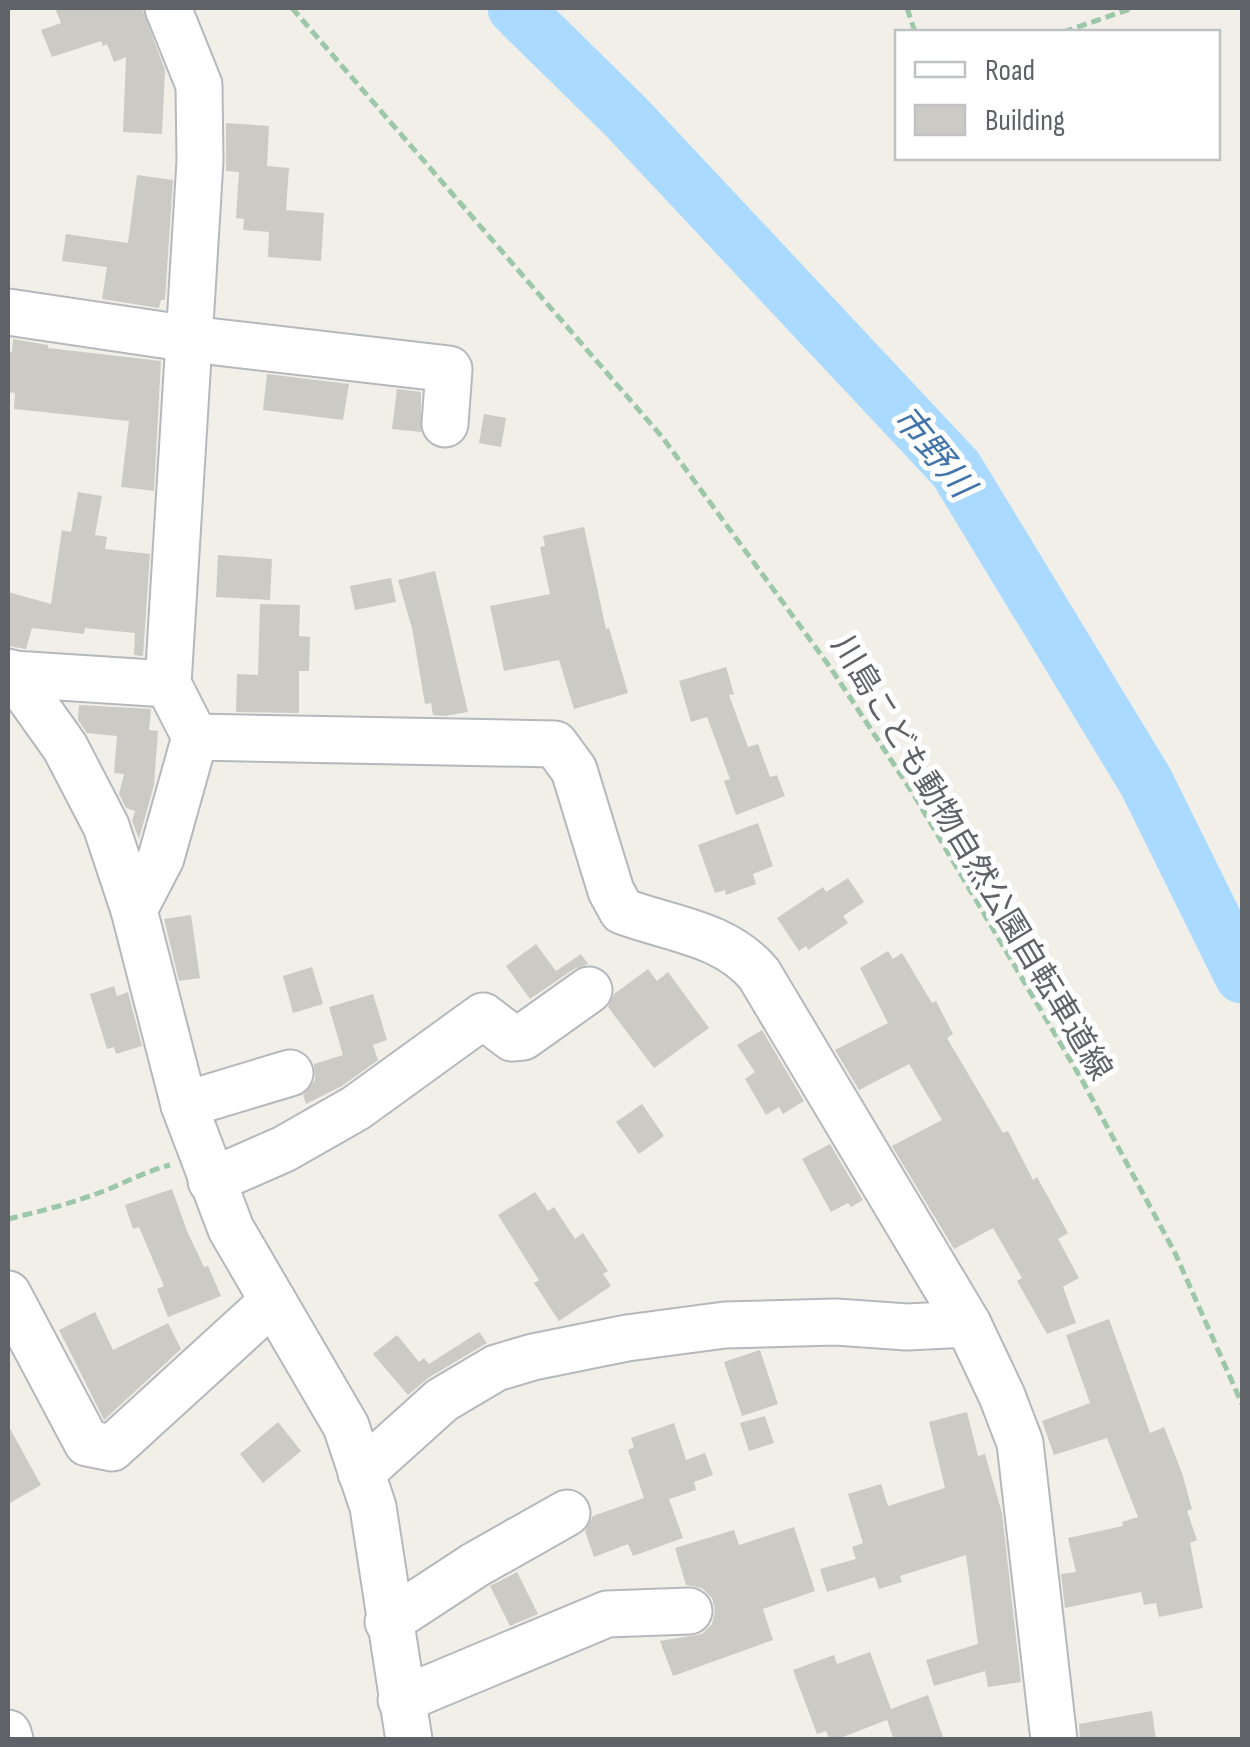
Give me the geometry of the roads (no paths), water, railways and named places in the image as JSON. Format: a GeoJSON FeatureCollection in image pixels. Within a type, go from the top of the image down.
{"type":"FeatureCollection","features":[{"type":"Feature","properties":{"kind":"street"},"geometry":{"type":"LineString","coordinates":[[134,910],[161,858],[195,737],[168,684],[200,161],[199,84],[168,8]]}},
{"type":"Feature","properties":{"kind":"street"},"geometry":{"type":"LineString","coordinates":[[8,312],[190,339],[449,369],[445,424]]}},
{"type":"Feature","properties":{"kind":"street"},"geometry":{"type":"LineString","coordinates":[[10,673],[168,684]]}},
{"type":"Feature","properties":{"kind":"street"},"geometry":{"type":"LineString","coordinates":[[10,673],[65,747],[106,826],[134,910],[184,1106],[207,1169],[231,1229],[346,1426],[372,1507],[405,1720],[607,1614],[689,1611]]}},
{"type":"Feature","properties":{"kind":"street"},"geometry":{"type":"LineString","coordinates":[[195,737],[555,744],[574,770],[610,891],[622,912],[706,936],[745,958],[968,1324],[1002,1396],[1020,1443],[1054,1740]]}},
{"type":"Feature","properties":{"kind":"street"},"geometry":{"type":"LineString","coordinates":[[207,1169],[284,1150],[356,1108],[483,1016],[512,1038],[523,1038],[589,990]]}},
{"type":"Feature","properties":{"kind":"street"},"geometry":{"type":"LineString","coordinates":[[184,1106],[290,1073]]}},
{"type":"Feature","properties":{"kind":"street"},"geometry":{"type":"LineString","coordinates":[[8,1294],[87,1443],[112,1448],[273,1300]]}},
{"type":"Feature","properties":{"kind":"street"},"geometry":{"type":"LineString","coordinates":[[361,1473],[442,1400],[496,1368],[534,1357],[627,1338],[725,1325],[836,1322],[907,1328],[968,1324]]}},
{"type":"Feature","properties":{"kind":"street"},"geometry":{"type":"LineString","coordinates":[[388,1622],[475,1565],[567,1513]]}},
{"type":"Feature","properties":{"kind":"waterway","name":"市野川"},"geometry":{"type":"LineString","coordinates":[[515,8],[626,117],[956,469],[1146,782],[1242,976]]}}]}
